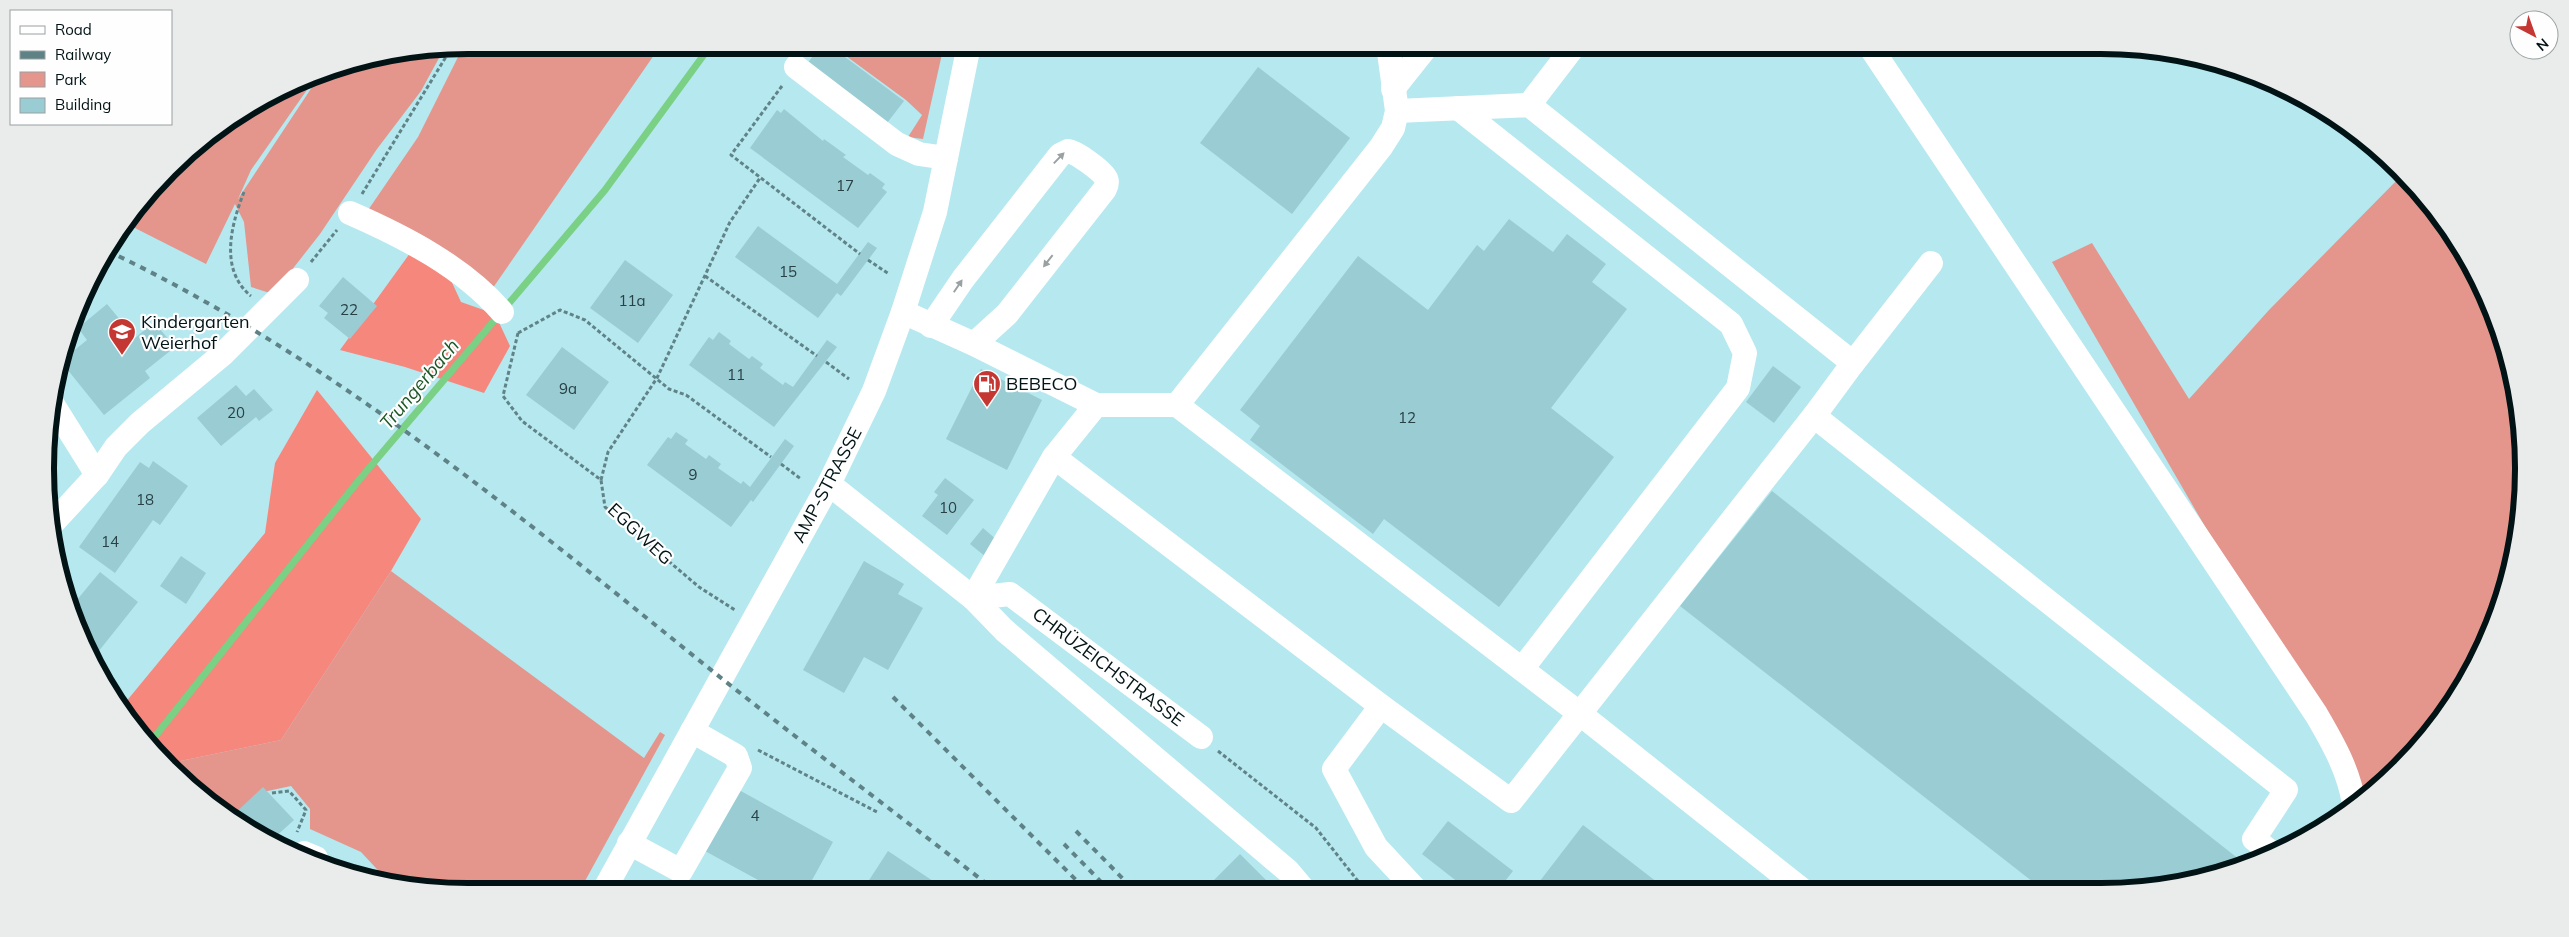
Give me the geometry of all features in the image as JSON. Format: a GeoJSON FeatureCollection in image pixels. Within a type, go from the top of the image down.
{"type":"FeatureCollection","features":[{"type":"Feature","properties":{"kind":"street","name":"AMP-STRASSE"},"geometry":{"type":"LineString","coordinates":[[608,883],[829,484],[874,391],[903,312],[935,212],[967,54]]}},
{"type":"Feature","properties":{"kind":"street"},"geometry":{"type":"LineString","coordinates":[[1177,405],[1381,147],[1393,128],[1395,100],[1389,54]]}},
{"type":"Feature","properties":{"kind":"street"},"geometry":{"type":"LineString","coordinates":[[1395,100],[1423,54]]}},
{"type":"Feature","properties":{"kind":"street"},"geometry":{"type":"LineString","coordinates":[[1529,105],[1568,54]]}},
{"type":"Feature","properties":{"kind":"street"},"geometry":{"type":"LineString","coordinates":[[1875,54],[2316,714],[2335,746],[2352,786],[2353,798]]}},
{"type":"Feature","properties":{"kind":"street"},"geometry":{"type":"LineString","coordinates":[[796,67],[897,144],[919,154],[946,158]]}},
{"type":"Feature","properties":{"kind":"street"},"geometry":{"type":"LineString","coordinates":[[1395,100],[1458,108],[1529,105],[1852,363]]}},
{"type":"Feature","properties":{"kind":"street"},"geometry":{"type":"LineString","coordinates":[[1458,108],[1731,324],[1746,353],[1738,388],[1522,669]]}},
{"type":"Feature","properties":{"kind":"street"},"geometry":{"type":"LineString","coordinates":[[931,326],[963,279],[1060,156],[1068,151],[1076,153],[1104,175],[1107,182],[1105,189],[1007,314],[974,344]]}},
{"type":"Feature","properties":{"kind":"street"},"geometry":{"type":"LineString","coordinates":[[350,213],[394,232],[440,261],[487,294],[502,312]]}},
{"type":"Feature","properties":{"kind":"street"},"geometry":{"type":"LineString","coordinates":[[1054,458],[1381,706],[1511,801],[1814,416],[1852,363],[1931,263]]}},
{"type":"Feature","properties":{"kind":"street"},"geometry":{"type":"LineString","coordinates":[[57,519],[96,475],[116,447],[134,429],[223,354],[297,280]]}},
{"type":"Feature","properties":{"kind":"street"},"geometry":{"type":"LineString","coordinates":[[903,312],[974,344],[1096,405],[1177,405],[1579,713],[1793,883]]}},
{"type":"Feature","properties":{"kind":"street"},"geometry":{"type":"LineString","coordinates":[[973,598],[1054,458],[1096,405]]}},
{"type":"Feature","properties":{"kind":"street"},"geometry":{"type":"LineString","coordinates":[[57,412],[96,475]]}},
{"type":"Feature","properties":{"kind":"street"},"geometry":{"type":"LineString","coordinates":[[1814,416],[2286,790],[2254,839],[2266,849]]}},
{"type":"Feature","properties":{"kind":"street"},"geometry":{"type":"LineString","coordinates":[[829,484],[973,598],[1004,630],[1288,871],[1298,883]]}},
{"type":"Feature","properties":{"kind":"street","name":"CHRÜZEICHSTRASSE"},"geometry":{"type":"LineString","coordinates":[[973,598],[1010,594],[1200,738]]}},
{"type":"Feature","properties":{"kind":"street"},"geometry":{"type":"LineString","coordinates":[[1381,706],[1334,769],[1376,846],[1410,883]]}},
{"type":"Feature","properties":{"kind":"street"},"geometry":{"type":"LineString","coordinates":[[630,843],[681,871],[740,768],[736,756],[692,731]]}},
{"type":"Feature","properties":{"kind":"path"},"geometry":{"type":"LineString","coordinates":[[297,280],[350,213],[447,55]]}},
{"type":"Feature","properties":{"kind":"path"},"geometry":{"type":"LineString","coordinates":[[796,67],[731,155],[860,254]]}},
{"type":"Feature","properties":{"kind":"path"},"geometry":{"type":"LineString","coordinates":[[601,480],[608,452],[657,378],[730,222],[760,178]]}},
{"type":"Feature","properties":{"kind":"path"},"geometry":{"type":"LineString","coordinates":[[244,192],[235,215],[231,262],[236,278],[246,292],[270,308]]}},
{"type":"Feature","properties":{"kind":"path"},"geometry":{"type":"LineString","coordinates":[[868,260],[889,274]]}},
{"type":"Feature","properties":{"kind":"path"},"geometry":{"type":"LineString","coordinates":[[705,276],[817,356]]}},
{"type":"Feature","properties":{"kind":"path","name":"EGGWEG"},"geometry":{"type":"LineString","coordinates":[[657,378],[585,320],[560,310],[518,334],[503,396],[522,421],[601,480],[605,507],[699,587],[730,606],[750,626]]}},
{"type":"Feature","properties":{"kind":"path"},"geometry":{"type":"LineString","coordinates":[[826,362],[849,379]]}},
{"type":"Feature","properties":{"kind":"path"},"geometry":{"type":"LineString","coordinates":[[657,378],[669,389],[686,395],[771,457]]}},
{"type":"Feature","properties":{"kind":"path"},"geometry":{"type":"LineString","coordinates":[[781,464],[801,479]]}},
{"type":"Feature","properties":{"kind":"path","name":"CHRÜZEICHSTRASSE"},"geometry":{"type":"LineString","coordinates":[[1200,738],[1316,828],[1359,883]]}},
{"type":"Feature","properties":{"kind":"path"},"geometry":{"type":"LineString","coordinates":[[756,750],[877,812]]}},
{"type":"Feature","properties":{"kind":"path"},"geometry":{"type":"LineString","coordinates":[[272,793],[290,791],[306,810],[300,845]]}},
{"type":"Feature","properties":{"kind":"green space"},"geometry":{"type":"Polygon","coordinates":[[[459,54],[655,54],[488,295],[364,216],[418,137],[459,54]]]}},
{"type":"Feature","properties":{"kind":"green space"},"geometry":{"type":"Polygon","coordinates":[[[843,54],[942,54],[923,139],[908,137],[922,115],[906,100],[843,54]]]}},
{"type":"Feature","properties":{"kind":"green space"},"geometry":{"type":"Polygon","coordinates":[[[441,55],[421,91],[377,149],[320,234],[273,294],[251,287],[244,222],[235,204],[206,264],[132,226],[175,175],[216,139],[261,109],[310,85],[251,170],[238,199],[314,83],[361,68],[414,57],[441,55]]]}},
{"type":"Feature","properties":{"kind":"green space"},"geometry":{"type":"Polygon","coordinates":[[[2398,179],[2430,216],[2460,261],[2472,285],[2493,335],[2501,361],[2512,414],[2515,468],[2512,523],[2501,576],[2484,627],[2460,676],[2430,721],[2394,762],[2359,793],[2052,262],[2092,243],[2189,399],[2269,310],[2398,179]]]}},
{"type":"Feature","properties":{"kind":"green space"},"geometry":{"type":"Polygon","coordinates":[[[391,571],[644,758],[660,732],[665,735],[584,883],[441,882],[414,880],[381,873],[361,852],[310,829],[310,809],[291,786],[263,792],[238,813],[216,798],[175,762],[281,740],[391,571]]]}},
{"type":"Feature","properties":{"kind":"shaded area"},"geometry":{"type":"Polygon","coordinates":[[[413,249],[442,261],[461,302],[495,314],[510,346],[484,393],[405,367],[340,350],[413,249]]]}},
{"type":"Feature","properties":{"kind":"shaded area"},"geometry":{"type":"Polygon","coordinates":[[[317,390],[421,519],[391,571],[281,740],[175,762],[139,721],[126,702],[265,533],[275,463],[317,390]]]}},
{"type":"Feature","properties":{"kind":"building"},"geometry":{"type":"Polygon","coordinates":[[[814,54],[841,54],[904,101],[887,123],[807,64],[814,54]]]}},
{"type":"Feature","properties":{"kind":"building"},"geometry":{"type":"Polygon","coordinates":[[[1258,67],[1350,138],[1292,214],[1200,143],[1258,67]]]}},
{"type":"Feature","properties":{"kind":"building"},"geometry":{"type":"Polygon","coordinates":[[[784,109],[823,141],[824,139],[846,155],[843,157],[868,175],[870,173],[885,184],[882,188],[887,192],[858,228],[750,148],[777,110],[781,113],[784,109]]]}},
{"type":"Feature","properties":{"kind":"building"},"geometry":{"type":"Polygon","coordinates":[[[1509,219],[1553,252],[1567,234],[1606,264],[1592,282],[1627,309],[1551,408],[1614,457],[1499,607],[1384,519],[1373,534],[1250,440],[1260,426],[1240,410],[1358,256],[1428,310],[1477,245],[1484,251],[1509,219]]]}},
{"type":"Feature","properties":{"kind":"building"},"geometry":{"type":"Polygon","coordinates":[[[758,226],[837,284],[868,242],[877,248],[841,296],[837,293],[818,318],[735,257],[758,226]]]}},
{"type":"Feature","properties":{"kind":"building"},"geometry":{"type":"Polygon","coordinates":[[[625,260],[673,295],[638,343],[590,308],[625,260]]]}},
{"type":"Feature","properties":{"kind":"building"},"geometry":{"type":"Polygon","coordinates":[[[343,277],[377,306],[350,339],[324,318],[328,313],[319,306],[343,277]]]}},
{"type":"Feature","properties":{"kind":"building"},"geometry":{"type":"Polygon","coordinates":[[[107,304],[135,338],[154,322],[175,347],[145,371],[150,378],[104,415],[66,368],[70,354],[87,340],[79,327],[107,304]]]}},
{"type":"Feature","properties":{"kind":"building"},"geometry":{"type":"Polygon","coordinates":[[[719,332],[731,341],[729,344],[749,359],[752,356],[763,364],[760,368],[783,385],[785,382],[793,387],[827,340],[837,347],[774,427],[689,365],[709,337],[713,340],[719,332]]]}},
{"type":"Feature","properties":{"kind":"building"},"geometry":{"type":"Polygon","coordinates":[[[562,347],[609,382],[574,430],[526,395],[562,347]]]}},
{"type":"Feature","properties":{"kind":"building"},"geometry":{"type":"Polygon","coordinates":[[[1773,366],[1801,387],[1774,423],[1746,402],[1773,366]]]}},
{"type":"Feature","properties":{"kind":"building"},"geometry":{"type":"Polygon","coordinates":[[[981,369],[1042,400],[1007,470],[946,439],[981,369]]]}},
{"type":"Feature","properties":{"kind":"building"},"geometry":{"type":"Polygon","coordinates":[[[236,385],[246,396],[254,389],[273,410],[259,421],[256,417],[221,446],[197,418],[236,385]]]}},
{"type":"Feature","properties":{"kind":"building"},"geometry":{"type":"Polygon","coordinates":[[[676,432],[688,440],[685,444],[706,459],[709,455],[721,464],[718,468],[741,484],[743,481],[750,487],[785,439],[794,446],[753,502],[751,500],[731,527],[647,465],[668,437],[671,439],[676,432]]]}},
{"type":"Feature","properties":{"kind":"building"},"geometry":{"type":"Polygon","coordinates":[[[153,461],[188,486],[160,525],[153,520],[115,573],[79,547],[140,462],[149,468],[153,461]]]}},
{"type":"Feature","properties":{"kind":"building"},"geometry":{"type":"Polygon","coordinates":[[[945,478],[974,500],[947,535],[922,516],[938,495],[934,492],[945,478]]]}},
{"type":"Feature","properties":{"kind":"building"},"geometry":{"type":"Polygon","coordinates":[[[1772,491],[2239,859],[2208,869],[2155,880],[2100,883],[2034,883],[1680,606],[1772,491]]]}},
{"type":"Feature","properties":{"kind":"building"},"geometry":{"type":"Polygon","coordinates":[[[983,528],[998,541],[986,557],[970,544],[983,528]]]}},
{"type":"Feature","properties":{"kind":"building"},"geometry":{"type":"Polygon","coordinates":[[[181,556],[206,573],[186,604],[160,586],[181,556]]]}},
{"type":"Feature","properties":{"kind":"building"},"geometry":{"type":"Polygon","coordinates":[[[864,561],[904,584],[898,594],[923,608],[888,670],[864,657],[844,693],[803,670],[864,561]]]}},
{"type":"Feature","properties":{"kind":"building"},"geometry":{"type":"Polygon","coordinates":[[[100,572],[138,602],[98,652],[85,627],[76,601],[100,572]]]}},
{"type":"Feature","properties":{"kind":"building"},"geometry":{"type":"Polygon","coordinates":[[[263,787],[294,820],[277,836],[236,812],[263,787]]]}},
{"type":"Feature","properties":{"kind":"building"},"geometry":{"type":"Polygon","coordinates":[[[739,790],[833,842],[810,883],[763,883],[705,851],[739,790]]]}},
{"type":"Feature","properties":{"kind":"building"},"geometry":{"type":"Polygon","coordinates":[[[1448,821],[1513,871],[1504,883],[1459,883],[1422,854],[1448,821]]]}},
{"type":"Feature","properties":{"kind":"building"},"geometry":{"type":"Polygon","coordinates":[[[1583,825],[1658,883],[1538,883],[1583,825]]]}},
{"type":"Feature","properties":{"kind":"building"},"geometry":{"type":"Polygon","coordinates":[[[888,851],[936,883],[867,883],[888,851]]]}},
{"type":"Feature","properties":{"kind":"building"},"geometry":{"type":"Polygon","coordinates":[[[1240,854],[1269,883],[1211,883],[1240,854]]]}},
{"type":"Feature","properties":{"kind":"waterway","name":"Trungerbach"},"geometry":{"type":"LineString","coordinates":[[154,738],[359,480],[605,190],[704,54]]}},
{"type":"Feature","properties":{"kind":"railway"},"geometry":{"type":"LineString","coordinates":[[114,254],[188,292],[265,337],[340,385],[413,437],[556,545],[770,716],[986,883]]}},
{"type":"Feature","properties":{"kind":"railway"},"geometry":{"type":"LineString","coordinates":[[893,697],[1079,883]]}},
{"type":"Feature","properties":{"kind":"railway"},"geometry":{"type":"LineString","coordinates":[[1076,831],[1127,883]]}},
{"type":"Feature","properties":{"kind":"railway"},"geometry":{"type":"LineString","coordinates":[[1064,844],[1102,883]]}},
{"type":"Feature","properties":{"kind":"place","name":"Kindergarten Weierhof"},"geometry":{"type":"Point","coordinates":[122,356]}},
{"type":"Feature","properties":{"kind":"place","name":"BEBECO"},"geometry":{"type":"Point","coordinates":[987,408]}}]}
